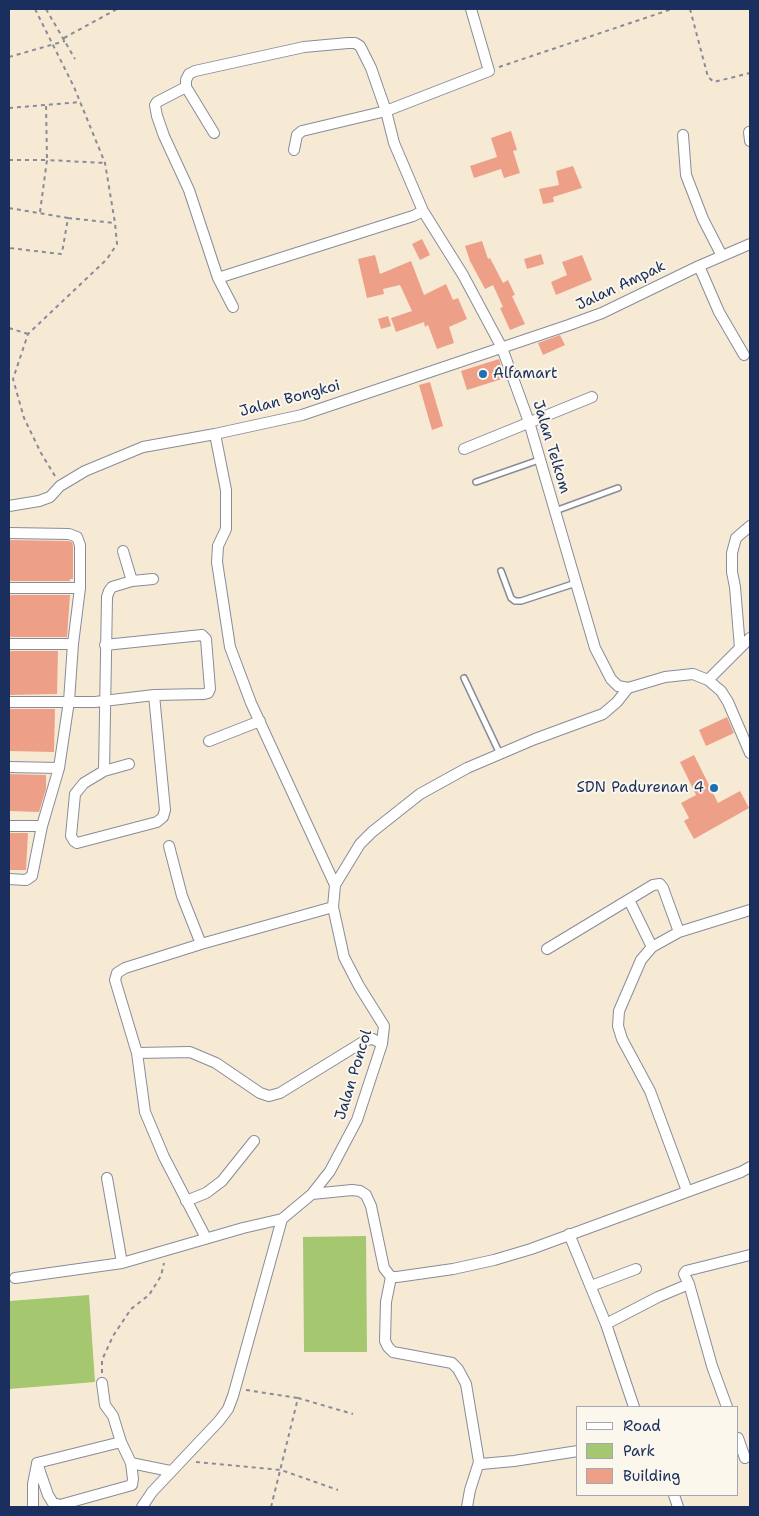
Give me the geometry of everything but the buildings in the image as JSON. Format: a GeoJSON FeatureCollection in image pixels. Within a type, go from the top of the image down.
{"type":"FeatureCollection","features":[{"type":"Feature","properties":{"kind":"street"},"geometry":{"type":"LineString","coordinates":[[294,150],[297,136],[302,131],[386,112],[489,71],[471,9]]}},
{"type":"Feature","properties":{"kind":"street","name":"Jalan Telkom"},"geometry":{"type":"LineString","coordinates":[[186,87],[186,80],[189,74],[195,70],[304,47],[355,43],[360,46],[371,68],[394,143],[423,211],[463,275],[502,348],[529,422],[595,648],[611,680],[618,686],[628,688]]}},
{"type":"Feature","properties":{"kind":"street"},"geometry":{"type":"LineString","coordinates":[[214,132],[186,87],[155,105],[164,136],[189,190],[218,278],[232,307]]}},
{"type":"Feature","properties":{"kind":"street"},"geometry":{"type":"LineString","coordinates":[[683,135],[686,174],[702,220],[722,256]]}},
{"type":"Feature","properties":{"kind":"street"},"geometry":{"type":"LineString","coordinates":[[218,278],[413,216],[423,211]]}},
{"type":"Feature","properties":{"kind":"street","name":"Jalan Ampak"},"geometry":{"type":"LineString","coordinates":[[502,348],[602,314],[699,266],[750,244]]}},
{"type":"Feature","properties":{"kind":"street"},"geometry":{"type":"LineString","coordinates":[[699,266],[719,312],[744,355]]}},
{"type":"Feature","properties":{"kind":"street","name":"Jalan Bongkoi"},"geometry":{"type":"LineString","coordinates":[[9,506],[39,501],[50,497],[60,486],[70,480],[143,447],[302,415],[502,348]]}},
{"type":"Feature","properties":{"kind":"street"},"geometry":{"type":"LineString","coordinates":[[464,449],[592,397]]}},
{"type":"Feature","properties":{"kind":"street"},"geometry":{"type":"LineString","coordinates":[[215,434],[226,490],[226,529],[218,546],[217,562],[230,647],[251,703],[335,885]]}},
{"type":"Feature","properties":{"kind":"street"},"geometry":{"type":"LineString","coordinates":[[740,648],[736,587],[732,572],[732,553],[736,538],[750,526]]}},
{"type":"Feature","properties":{"kind":"street"},"geometry":{"type":"LineString","coordinates":[[9,533],[69,534],[77,537],[80,545],[80,588],[73,644],[72,702],[59,768],[42,826],[32,876],[26,880],[9,879]]}},
{"type":"Feature","properties":{"kind":"street"},"geometry":{"type":"LineString","coordinates":[[123,551],[132,581]]}},
{"type":"Feature","properties":{"kind":"street"},"geometry":{"type":"LineString","coordinates":[[104,771],[100,702],[109,591],[112,587],[132,581],[153,579]]}},
{"type":"Feature","properties":{"kind":"street"},"geometry":{"type":"LineString","coordinates":[[9,588],[80,588]]}},
{"type":"Feature","properties":{"kind":"street"},"geometry":{"type":"LineString","coordinates":[[9,702],[100,702],[154,695],[208,693],[210,688],[205,637],[202,635],[106,645]]}},
{"type":"Feature","properties":{"kind":"street"},"geometry":{"type":"LineString","coordinates":[[708,680],[750,638]]}},
{"type":"Feature","properties":{"kind":"street"},"geometry":{"type":"LineString","coordinates":[[9,644],[73,644]]}},
{"type":"Feature","properties":{"kind":"street"},"geometry":{"type":"LineString","coordinates":[[628,688],[665,676],[693,674],[708,680],[721,691],[728,702],[750,753]]}},
{"type":"Feature","properties":{"kind":"street","name":"Jalan Poncol"},"geometry":{"type":"LineString","coordinates":[[282,1219],[312,1194],[330,1171],[357,1120],[382,1044],[384,1026],[359,986],[344,957],[333,908],[335,885],[360,844],[372,832],[420,794],[468,768],[500,754],[603,714],[617,702],[628,688]]}},
{"type":"Feature","properties":{"kind":"street"},"geometry":{"type":"LineString","coordinates":[[129,764],[104,771],[84,783],[75,794],[71,836],[74,842],[77,843],[157,822],[163,817],[165,810],[154,695]]}},
{"type":"Feature","properties":{"kind":"street"},"geometry":{"type":"LineString","coordinates":[[209,741],[260,721]]}},
{"type":"Feature","properties":{"kind":"street"},"geometry":{"type":"LineString","coordinates":[[9,767],[59,768]]}},
{"type":"Feature","properties":{"kind":"street"},"geometry":{"type":"LineString","coordinates":[[9,826],[42,826]]}},
{"type":"Feature","properties":{"kind":"street"},"geometry":{"type":"LineString","coordinates":[[169,846],[182,896],[201,944]]}},
{"type":"Feature","properties":{"kind":"street"},"geometry":{"type":"LineString","coordinates":[[547,950],[653,885],[660,884],[679,932]]}},
{"type":"Feature","properties":{"kind":"street"},"geometry":{"type":"LineString","coordinates":[[628,900],[652,947]]}},
{"type":"Feature","properties":{"kind":"street"},"geometry":{"type":"LineString","coordinates":[[206,1238],[164,1157],[145,1112],[137,1053],[114,980],[117,972],[201,944],[333,908]]}},
{"type":"Feature","properties":{"kind":"street"},"geometry":{"type":"LineString","coordinates":[[687,1191],[650,1091],[622,1039],[618,1026],[618,1011],[641,960],[652,947],[679,932],[749,913]]}},
{"type":"Feature","properties":{"kind":"street"},"geometry":{"type":"LineString","coordinates":[[137,1053],[190,1052],[207,1057],[260,1093],[269,1096],[280,1093],[366,1040],[372,1039],[382,1044]]}},
{"type":"Feature","properties":{"kind":"street"},"geometry":{"type":"LineString","coordinates":[[186,1201],[206,1193],[222,1181],[254,1141]]}},
{"type":"Feature","properties":{"kind":"street"},"geometry":{"type":"LineString","coordinates":[[391,1277],[453,1269],[531,1249],[750,1167]]}},
{"type":"Feature","properties":{"kind":"street"},"geometry":{"type":"LineString","coordinates":[[107,1178],[122,1263]]}},
{"type":"Feature","properties":{"kind":"street"},"geometry":{"type":"LineString","coordinates":[[312,1194],[352,1190],[360,1191],[366,1195],[371,1206],[384,1268],[391,1277],[386,1302],[386,1344],[393,1352],[429,1357],[454,1364],[466,1384],[479,1462],[467,1507]]}},
{"type":"Feature","properties":{"kind":"street"},"geometry":{"type":"LineString","coordinates":[[15,1278],[122,1263],[206,1238],[282,1219],[228,1409],[220,1422],[170,1471],[142,1507]]}},
{"type":"Feature","properties":{"kind":"street"},"geometry":{"type":"LineString","coordinates":[[569,1234],[606,1324],[634,1406]]}},
{"type":"Feature","properties":{"kind":"street"},"geometry":{"type":"LineString","coordinates":[[727,1406],[712,1366],[684,1274],[686,1271],[750,1255]]}},
{"type":"Feature","properties":{"kind":"street"},"geometry":{"type":"LineString","coordinates":[[591,1286],[636,1269]]}},
{"type":"Feature","properties":{"kind":"street"},"geometry":{"type":"LineString","coordinates":[[606,1324],[688,1284]]}},
{"type":"Feature","properties":{"kind":"street"},"geometry":{"type":"LineString","coordinates":[[37,1463],[48,1495],[53,1503],[60,1505],[132,1485],[131,1463],[121,1442],[113,1416],[105,1405],[102,1383]]}},
{"type":"Feature","properties":{"kind":"street"},"geometry":{"type":"LineString","coordinates":[[739,1441],[744,1458]]}},
{"type":"Feature","properties":{"kind":"street"},"geometry":{"type":"LineString","coordinates":[[37,1463],[121,1442]]}},
{"type":"Feature","properties":{"kind":"street"},"geometry":{"type":"LineString","coordinates":[[479,1462],[481,1464],[514,1461],[576,1451]]}},
{"type":"Feature","properties":{"kind":"street"},"geometry":{"type":"LineString","coordinates":[[33,1507],[33,1484],[37,1463]]}},
{"type":"Feature","properties":{"kind":"street"},"geometry":{"type":"LineString","coordinates":[[131,1463],[170,1471]]}},
{"type":"Feature","properties":{"kind":"lane"},"geometry":{"type":"LineString","coordinates":[[476,482],[539,460]]}},
{"type":"Feature","properties":{"kind":"lane"},"geometry":{"type":"LineString","coordinates":[[554,511],[618,488]]}},
{"type":"Feature","properties":{"kind":"lane"},"geometry":{"type":"LineString","coordinates":[[501,571],[511,598],[521,602],[576,582]]}},
{"type":"Feature","properties":{"kind":"lane"},"geometry":{"type":"LineString","coordinates":[[464,678],[500,754]]}},
{"type":"Feature","properties":{"kind":"path"},"geometry":{"type":"LineString","coordinates":[[35,9],[81,102],[105,163],[117,244],[107,259],[28,334],[13,379],[24,418],[60,486]]}},
{"type":"Feature","properties":{"kind":"path"},"geometry":{"type":"LineString","coordinates":[[46,9],[74,59]]}},
{"type":"Feature","properties":{"kind":"path"},"geometry":{"type":"LineString","coordinates":[[9,58],[65,40],[117,9]]}},
{"type":"Feature","properties":{"kind":"path"},"geometry":{"type":"LineString","coordinates":[[489,71],[672,9]]}},
{"type":"Feature","properties":{"kind":"path"},"geometry":{"type":"LineString","coordinates":[[690,9],[708,77],[714,82],[750,73]]}},
{"type":"Feature","properties":{"kind":"path"},"geometry":{"type":"LineString","coordinates":[[9,108],[81,102]]}},
{"type":"Feature","properties":{"kind":"path"},"geometry":{"type":"LineString","coordinates":[[40,213],[47,160],[46,104]]}},
{"type":"Feature","properties":{"kind":"path"},"geometry":{"type":"LineString","coordinates":[[9,160],[105,163]]}},
{"type":"Feature","properties":{"kind":"path"},"geometry":{"type":"LineString","coordinates":[[9,208],[68,218],[115,223]]}},
{"type":"Feature","properties":{"kind":"path"},"geometry":{"type":"LineString","coordinates":[[9,248],[62,253],[68,218]]}},
{"type":"Feature","properties":{"kind":"path"},"geometry":{"type":"LineString","coordinates":[[9,328],[28,334]]}},
{"type":"Feature","properties":{"kind":"path"},"geometry":{"type":"LineString","coordinates":[[102,1383],[102,1360],[106,1349],[130,1309],[148,1295],[161,1276],[167,1251]]}},
{"type":"Feature","properties":{"kind":"path"},"geometry":{"type":"LineString","coordinates":[[235,1388],[298,1398],[353,1414]]}},
{"type":"Feature","properties":{"kind":"path"},"geometry":{"type":"LineString","coordinates":[[271,1507],[298,1398]]}},
{"type":"Feature","properties":{"kind":"path"},"geometry":{"type":"LineString","coordinates":[[182,1459],[281,1470],[338,1490]]}},
{"type":"Feature","properties":{"kind":"green space"},"geometry":{"type":"Polygon","coordinates":[[[366,1236],[367,1352],[304,1352],[303,1237],[366,1236]]]}},
{"type":"Feature","properties":{"kind":"green space"},"geometry":{"type":"Polygon","coordinates":[[[89,1295],[95,1382],[9,1389],[9,1301],[89,1295]]]}},
{"type":"Feature","properties":{"kind":"place","name":"Alfamart"},"geometry":{"type":"Point","coordinates":[483,374]}},
{"type":"Feature","properties":{"kind":"place","name":"SDN Padurenan 4"},"geometry":{"type":"Point","coordinates":[714,788]}}]}
